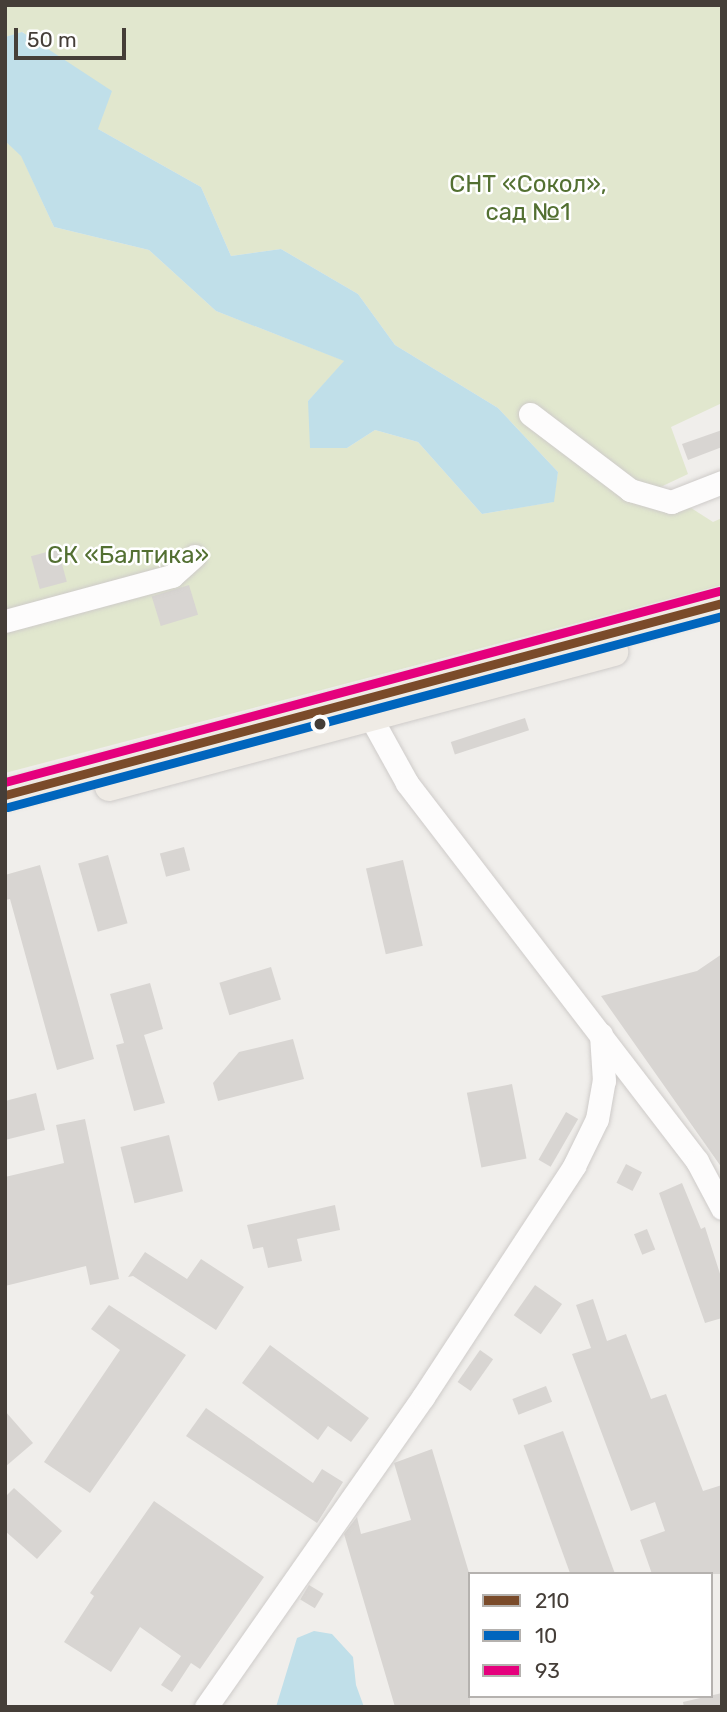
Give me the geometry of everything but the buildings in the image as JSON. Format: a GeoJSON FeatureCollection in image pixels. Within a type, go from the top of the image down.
{"type":"FeatureCollection","features":[{"type":"Feature","properties":{"kind":"main road"},"geometry":{"type":"LineString","coordinates":[[5,815],[722,603]]}},
{"type":"Feature","properties":{"kind":"main road"},"geometry":{"type":"LineString","coordinates":[[5,795],[722,622]]}},
{"type":"Feature","properties":{"kind":"street"},"geometry":{"type":"LineString","coordinates":[[530,414],[630,490],[671,502],[722,482]]}},
{"type":"Feature","properties":{"kind":"street"},"geometry":{"type":"LineString","coordinates":[[5,621],[172,576],[194,556]]}},
{"type":"Feature","properties":{"kind":"street"},"geometry":{"type":"LineString","coordinates":[[368,708],[407,783],[697,1161],[722,1208]]}},
{"type":"Feature","properties":{"kind":"street"},"geometry":{"type":"LineString","coordinates":[[206,1707],[424,1397],[574,1166],[597,1119],[604,1082],[601,1034]]}},
{"type":"Feature","properties":{"kind":"green space"},"geometry":{"type":"Polygon","coordinates":[[[5,5],[722,5],[722,403],[671,427],[688,474],[629,502],[673,510],[688,506],[713,522],[722,518],[722,585],[5,773],[5,141],[21,155],[54,227],[149,250],[216,311],[345,361],[308,401],[347,448],[375,430],[418,442],[482,514],[553,502],[558,472],[498,408],[395,345],[358,294],[281,249],[231,256],[201,187],[98,129],[23,32],[5,37],[5,5]]]}},
{"type":"Feature","properties":{"kind":"water"},"geometry":{"type":"Polygon","coordinates":[[[22,32],[112,91],[98,129],[201,187],[231,256],[281,249],[358,294],[395,345],[498,408],[558,472],[554,502],[482,514],[418,442],[375,430],[347,448],[310,448],[308,401],[344,361],[216,311],[149,250],[54,227],[21,156],[5,141],[5,37],[22,32]]]}},
{"type":"Feature","properties":{"kind":"water"},"geometry":{"type":"Polygon","coordinates":[[[314,1631],[332,1634],[353,1657],[356,1685],[364,1707],[276,1707],[297,1638],[314,1631]]]}},
{"type":"Feature","properties":{"kind":"transit line","name":"93"},"geometry":{"type":"LineString","coordinates":[[5,782],[719,591]]}},
{"type":"Feature","properties":{"kind":"transit line","name":"210"},"geometry":{"type":"LineString","coordinates":[[5,795],[722,603]]}},
{"type":"Feature","properties":{"kind":"transit line","name":"10"},"geometry":{"type":"LineString","coordinates":[[8,807],[722,616]]}},
{"type":"Feature","properties":{"kind":"park label","name":"СНТ «Сокол», сад №1"},"geometry":{"type":"Point","coordinates":[528,199]}},
{"type":"Feature","properties":{"kind":"park label","name":"СК «Балтика»"},"geometry":{"type":"Point","coordinates":[128,556]}}]}
